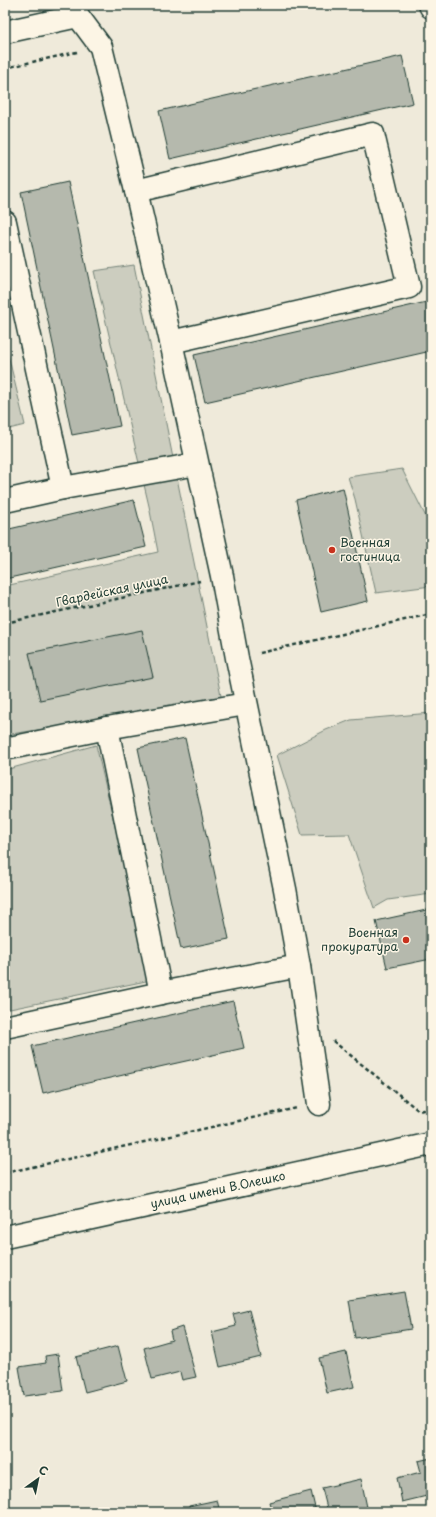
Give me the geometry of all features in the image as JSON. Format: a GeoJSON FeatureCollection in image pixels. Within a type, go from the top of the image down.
{"type":"FeatureCollection","features":[{"type":"Feature","properties":{"kind":"street"},"geometry":{"type":"LineString","coordinates":[[5,32],[76,10],[101,47],[171,342],[222,576],[246,704],[285,889],[299,966],[319,1104]]}},
{"type":"Feature","properties":{"kind":"street"},"geometry":{"type":"LineString","coordinates":[[136,191],[373,134],[409,288],[171,342]]}},
{"type":"Feature","properties":{"kind":"street"},"geometry":{"type":"LineString","coordinates":[[5,222],[63,488]]}},
{"type":"Feature","properties":{"kind":"street"},"geometry":{"type":"LineString","coordinates":[[5,501],[63,488],[197,464]]}},
{"type":"Feature","properties":{"kind":"street"},"geometry":{"type":"LineString","coordinates":[[5,749],[107,728],[246,704]]}},
{"type":"Feature","properties":{"kind":"street"},"geometry":{"type":"LineString","coordinates":[[107,728],[161,993]]}},
{"type":"Feature","properties":{"kind":"street"},"geometry":{"type":"LineString","coordinates":[[5,1027],[161,993],[299,966]]}},
{"type":"Feature","properties":{"kind":"street","name":"улица имени В.Олешко"},"geometry":{"type":"LineString","coordinates":[[5,1237],[431,1144]]}},
{"type":"Feature","properties":{"kind":"path"},"geometry":{"type":"LineString","coordinates":[[5,68],[101,47]]}},
{"type":"Feature","properties":{"kind":"path","name":"Гвардейская улица"},"geometry":{"type":"LineString","coordinates":[[5,623],[222,576]]}},
{"type":"Feature","properties":{"kind":"path"},"geometry":{"type":"LineString","coordinates":[[237,658],[431,614]]}},
{"type":"Feature","properties":{"kind":"path"},"geometry":{"type":"LineString","coordinates":[[307,1020],[419,1111],[431,1108]]}},
{"type":"Feature","properties":{"kind":"path"},"geometry":{"type":"LineString","coordinates":[[5,1173],[319,1104]]}},
{"type":"Feature","properties":{"kind":"shaded area"},"geometry":{"type":"Polygon","coordinates":[[[134,265],[222,701],[5,735],[5,586],[158,552],[149,506],[94,271],[134,265]]]}},
{"type":"Feature","properties":{"kind":"shaded area"},"geometry":{"type":"Polygon","coordinates":[[[5,342],[25,425],[5,430],[5,342]]]}},
{"type":"Feature","properties":{"kind":"shaded area"},"geometry":{"type":"Polygon","coordinates":[[[402,469],[431,527],[431,586],[376,593],[355,499],[348,477],[402,469]]]}},
{"type":"Feature","properties":{"kind":"shaded area"},"geometry":{"type":"Polygon","coordinates":[[[431,713],[431,894],[388,900],[374,908],[349,834],[302,835],[277,755],[326,730],[351,720],[431,713]]]}},
{"type":"Feature","properties":{"kind":"shaded area"},"geometry":{"type":"Polygon","coordinates":[[[96,745],[151,980],[5,1010],[5,874],[8,862],[5,849],[5,770],[96,745]]]}},
{"type":"Feature","properties":{"kind":"building"},"geometry":{"type":"Polygon","coordinates":[[[402,56],[413,103],[170,159],[159,111],[402,56]]]}},
{"type":"Feature","properties":{"kind":"building"},"geometry":{"type":"Polygon","coordinates":[[[68,182],[120,426],[72,435],[21,192],[68,182]]]}},
{"type":"Feature","properties":{"kind":"building"},"geometry":{"type":"Polygon","coordinates":[[[431,301],[431,351],[205,402],[194,355],[431,301]]]}},
{"type":"Feature","properties":{"kind":"building","name":"Военная гостиница"},"geometry":{"type":"Polygon","coordinates":[[[343,488],[368,601],[321,612],[296,500],[343,488]]]}},
{"type":"Feature","properties":{"kind":"building"},"geometry":{"type":"Polygon","coordinates":[[[134,500],[146,547],[5,579],[5,530],[134,500]]]}},
{"type":"Feature","properties":{"kind":"building"},"geometry":{"type":"Polygon","coordinates":[[[142,630],[153,677],[40,700],[29,653],[142,630]]]}},
{"type":"Feature","properties":{"kind":"building"},"geometry":{"type":"Polygon","coordinates":[[[185,738],[229,939],[181,949],[138,748],[185,738]]]}},
{"type":"Feature","properties":{"kind":"building","name":"Военная прокуратура"},"geometry":{"type":"Polygon","coordinates":[[[431,909],[431,959],[387,968],[376,921],[431,909]]]}},
{"type":"Feature","properties":{"kind":"building"},"geometry":{"type":"Polygon","coordinates":[[[233,1001],[244,1048],[43,1093],[32,1046],[233,1001]]]}},
{"type":"Feature","properties":{"kind":"building"},"geometry":{"type":"Polygon","coordinates":[[[431,1283],[431,1299],[428,1284],[431,1283]]]}},
{"type":"Feature","properties":{"kind":"building"},"geometry":{"type":"Polygon","coordinates":[[[404,1291],[411,1329],[355,1338],[349,1300],[404,1291]]]}},
{"type":"Feature","properties":{"kind":"building"},"geometry":{"type":"Polygon","coordinates":[[[249,1310],[261,1357],[220,1367],[212,1332],[236,1326],[233,1314],[249,1310]]]}},
{"type":"Feature","properties":{"kind":"building"},"geometry":{"type":"Polygon","coordinates":[[[182,1327],[196,1377],[182,1380],[180,1372],[152,1379],[144,1348],[172,1340],[170,1331],[182,1327]]]}},
{"type":"Feature","properties":{"kind":"building"},"geometry":{"type":"Polygon","coordinates":[[[118,1346],[127,1381],[85,1392],[76,1357],[118,1346]]]}},
{"type":"Feature","properties":{"kind":"building"},"geometry":{"type":"Polygon","coordinates":[[[346,1352],[354,1387],[327,1393],[319,1358],[346,1352]]]}},
{"type":"Feature","properties":{"kind":"building"},"geometry":{"type":"Polygon","coordinates":[[[58,1354],[63,1391],[24,1396],[19,1367],[46,1363],[45,1356],[58,1354]]]}},
{"type":"Feature","properties":{"kind":"building"},"geometry":{"type":"Polygon","coordinates":[[[431,1458],[431,1495],[402,1502],[397,1478],[421,1472],[418,1461],[431,1458]]]}},
{"type":"Feature","properties":{"kind":"building"},"geometry":{"type":"Polygon","coordinates":[[[361,1479],[368,1512],[328,1512],[322,1488],[361,1479]]]}},
{"type":"Feature","properties":{"kind":"building"},"geometry":{"type":"Polygon","coordinates":[[[311,1491],[316,1512],[272,1512],[269,1502],[311,1491]]]}},
{"type":"Feature","properties":{"kind":"building"},"geometry":{"type":"Polygon","coordinates":[[[217,1500],[220,1512],[190,1512],[189,1506],[217,1500]]]}},
{"type":"Feature","properties":{"kind":"place","name":"Военная гостиница"},"geometry":{"type":"Point","coordinates":[332,550]}},
{"type":"Feature","properties":{"kind":"place","name":"Военная прокуратура"},"geometry":{"type":"Point","coordinates":[406,940]}}]}
